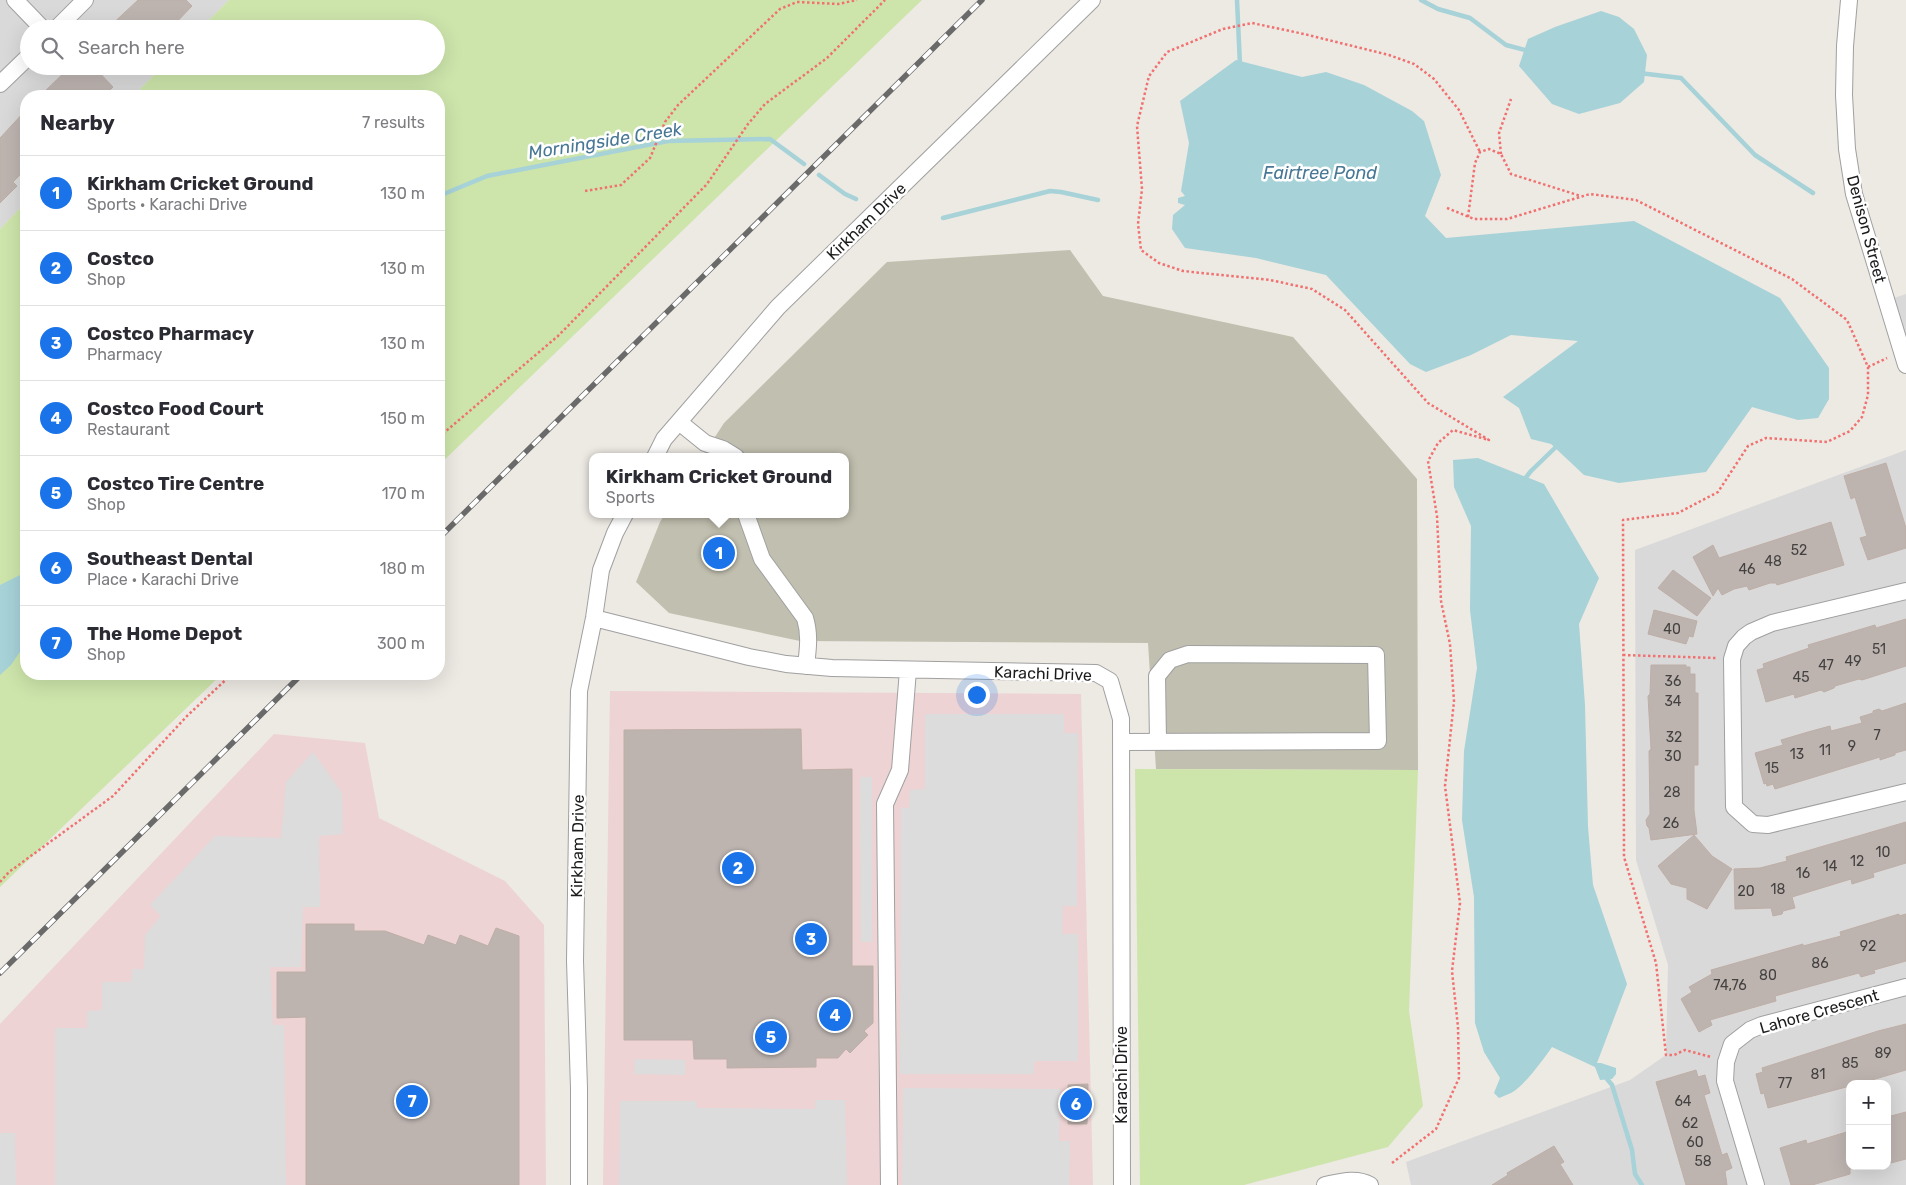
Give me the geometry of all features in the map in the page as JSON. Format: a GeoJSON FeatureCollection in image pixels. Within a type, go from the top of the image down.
{"type":"FeatureCollection","features":[{"type":"Feature","properties":{"kind":"street"},"geometry":{"type":"LineString","coordinates":[[15,0],[34,20]]}},
{"type":"Feature","properties":{"kind":"street"},"geometry":{"type":"LineString","coordinates":[[65,20],[85,0]]}},
{"type":"Feature","properties":{"kind":"street","name":"Kirkham Drive"},"geometry":{"type":"LineString","coordinates":[[657,453],[664,439],[778,307],[1092,0]]}},
{"type":"Feature","properties":{"kind":"street","name":"Denison Street"},"geometry":{"type":"LineString","coordinates":[[1849,0],[1845,46],[1844,95],[1848,158],[1854,194],[1904,358]]}},
{"type":"Feature","properties":{"kind":"street"},"geometry":{"type":"LineString","coordinates":[[0,84],[20,65]]}},
{"type":"Feature","properties":{"kind":"street"},"geometry":{"type":"LineString","coordinates":[[679,422],[705,443],[729,453]]}},
{"type":"Feature","properties":{"kind":"street","name":"Kirkham Drive"},"geometry":{"type":"LineString","coordinates":[[579,1185],[579,1088],[575,961],[578,699],[594,618],[601,570],[623,518]]}},
{"type":"Feature","properties":{"kind":"street"},"geometry":{"type":"LineString","coordinates":[[747,518],[762,559],[805,618],[809,644],[806,666]]}},
{"type":"Feature","properties":{"kind":"street"},"geometry":{"type":"LineString","coordinates":[[1906,591],[1772,623],[1744,637],[1736,646],[1732,658],[1734,807],[1753,824],[1768,825],[1906,792]]}},
{"type":"Feature","properties":{"kind":"street","name":"Karachi Drive"},"geometry":{"type":"LineString","coordinates":[[594,618],[749,657],[806,666],[908,670],[1096,673],[1110,681],[1121,719],[1122,1185]]}},
{"type":"Feature","properties":{"kind":"street"},"geometry":{"type":"LineString","coordinates":[[1121,742],[1158,742],[1378,741],[1376,655],[1188,654],[1170,660],[1157,676],[1158,742]]}},
{"type":"Feature","properties":{"kind":"street"},"geometry":{"type":"LineString","coordinates":[[889,1185],[886,804],[900,770],[908,670]]}},
{"type":"Feature","properties":{"kind":"street","name":"Lahore Crescent"},"geometry":{"type":"LineString","coordinates":[[1726,1062],[1732,1044],[1750,1030],[1762,1025],[1906,987]]}},
{"type":"Feature","properties":{"kind":"street"},"geometry":{"type":"LineString","coordinates":[[1726,1062],[1726,1081],[1756,1185]]}},
{"type":"Feature","properties":{"kind":"street"},"geometry":{"type":"LineString","coordinates":[[1325,1185],[1346,1180],[1364,1182],[1370,1185]]}},
{"type":"Feature","properties":{"kind":"path"},"geometry":{"type":"LineString","coordinates":[[585,192],[621,184],[652,154],[665,122],[678,104],[780,9],[798,2],[838,4],[857,0]]}},
{"type":"Feature","properties":{"kind":"path"},"geometry":{"type":"LineString","coordinates":[[445,432],[558,336],[706,184],[765,104],[827,58],[885,0]]}},
{"type":"Feature","properties":{"kind":"path"},"geometry":{"type":"LineString","coordinates":[[1392,1163],[1436,1129],[1459,1078],[1458,1027],[1452,971],[1460,903],[1445,786],[1454,701],[1450,644],[1441,601],[1437,516],[1428,461],[1438,443],[1453,430],[1489,440],[1428,403],[1345,310],[1312,289],[1270,280],[1183,271],[1159,263],[1141,250],[1138,224],[1142,189],[1137,126],[1149,76],[1167,52],[1228,28],[1252,23],[1389,54],[1414,64],[1434,78],[1459,110],[1480,152]]}},
{"type":"Feature","properties":{"kind":"path"},"geometry":{"type":"LineString","coordinates":[[1511,100],[1499,133],[1501,154],[1511,174],[1583,196]]}},
{"type":"Feature","properties":{"kind":"path"},"geometry":{"type":"LineString","coordinates":[[1468,217],[1475,163],[1480,152],[1489,148],[1501,154]]}},
{"type":"Feature","properties":{"kind":"path"},"geometry":{"type":"LineString","coordinates":[[1447,208],[1474,220],[1507,219],[1590,194],[1636,200],[1792,279],[1847,320],[1868,366],[1868,395],[1862,417],[1850,431],[1827,442],[1766,438],[1748,446],[1718,492],[1678,513],[1623,520],[1624,857],[1656,963],[1666,1055],[1674,1055],[1685,1050],[1726,1062]]}},
{"type":"Feature","properties":{"kind":"path"},"geometry":{"type":"LineString","coordinates":[[1868,366],[1904,358]]}},
{"type":"Feature","properties":{"kind":"path"},"geometry":{"type":"LineString","coordinates":[[1623,655],[1732,658]]}},
{"type":"Feature","properties":{"kind":"path"},"geometry":{"type":"LineString","coordinates":[[0,882],[9,872],[113,796],[187,716],[226,680]]}},
{"type":"Feature","properties":{"kind":"shaded area"},"geometry":{"type":"Polygon","coordinates":[[[0,0],[229,0],[209,20],[20,20],[20,75],[154,75],[139,90],[20,90],[20,208],[0,229],[0,0]]]}},
{"type":"Feature","properties":{"kind":"shaded area"},"geometry":{"type":"Polygon","coordinates":[[[1070,250],[1103,296],[1293,337],[1417,479],[1418,770],[1156,769],[1148,643],[800,641],[669,613],[636,582],[662,518],[849,518],[849,453],[705,453],[724,423],[887,262],[1070,250]]]}},
{"type":"Feature","properties":{"kind":"shaded area"},"geometry":{"type":"Polygon","coordinates":[[[1906,294],[1906,353],[1888,300],[1906,294]]]}},
{"type":"Feature","properties":{"kind":"shaded area"},"geometry":{"type":"Polygon","coordinates":[[[1906,450],[1906,1185],[1411,1185],[1406,1162],[1630,1080],[1666,1055],[1668,965],[1636,860],[1635,550],[1906,450]]]}},
{"type":"Feature","properties":{"kind":"shaded area"},"geometry":{"type":"Polygon","coordinates":[[[610,691],[1081,694],[1093,1185],[603,1185],[610,691]]]}},
{"type":"Feature","properties":{"kind":"shaded area"},"geometry":{"type":"Polygon","coordinates":[[[925,714],[1064,714],[1064,733],[1078,733],[1077,906],[1063,906],[1062,934],[1078,934],[1078,1061],[1034,1061],[1034,1074],[900,1074],[901,808],[909,808],[910,790],[925,789],[925,714]]]}},
{"type":"Feature","properties":{"kind":"shaded area"},"geometry":{"type":"Polygon","coordinates":[[[274,734],[365,743],[379,818],[505,881],[544,925],[546,1185],[0,1185],[0,1024],[274,734]]]}},
{"type":"Feature","properties":{"kind":"shaded area"},"geometry":{"type":"Polygon","coordinates":[[[313,752],[342,793],[343,834],[319,836],[320,907],[303,907],[301,967],[270,967],[273,1025],[284,1025],[286,1185],[55,1185],[55,1028],[87,1028],[87,1011],[102,1010],[102,982],[131,982],[132,969],[144,969],[145,935],[161,916],[150,905],[215,836],[281,838],[286,782],[313,752]]]}},
{"type":"Feature","properties":{"kind":"shaded area"},"geometry":{"type":"Polygon","coordinates":[[[860,777],[872,777],[872,942],[861,942],[860,777]]]}},
{"type":"Feature","properties":{"kind":"shaded area"},"geometry":{"type":"Polygon","coordinates":[[[635,1059],[685,1060],[685,1075],[634,1074],[635,1059]]]}},
{"type":"Feature","properties":{"kind":"shaded area"},"geometry":{"type":"Polygon","coordinates":[[[903,1088],[1060,1089],[1059,1141],[1070,1141],[1069,1185],[902,1185],[903,1088]]]}},
{"type":"Feature","properties":{"kind":"shaded area"},"geometry":{"type":"Polygon","coordinates":[[[815,1100],[845,1100],[847,1185],[619,1185],[620,1101],[696,1101],[697,1108],[815,1109],[815,1100]]]}},
{"type":"Feature","properties":{"kind":"shaded area"},"geometry":{"type":"Polygon","coordinates":[[[0,1133],[15,1133],[16,1185],[0,1185],[0,1133]]]}},
{"type":"Feature","properties":{"kind":"green space"},"geometry":{"type":"Polygon","coordinates":[[[229,0],[922,0],[445,459],[445,90],[139,90],[154,75],[445,75],[445,20],[209,20],[229,0]]]}},
{"type":"Feature","properties":{"kind":"green space"},"geometry":{"type":"Polygon","coordinates":[[[20,208],[20,680],[216,680],[0,887],[0,229],[20,208]]]}},
{"type":"Feature","properties":{"kind":"green space"},"geometry":{"type":"Polygon","coordinates":[[[1135,769],[1418,770],[1409,1011],[1423,1106],[1388,1147],[1244,1185],[1140,1185],[1135,769]]]}},
{"type":"Feature","properties":{"kind":"water"},"geometry":{"type":"Polygon","coordinates":[[[1601,11],[1619,17],[1634,29],[1647,55],[1644,82],[1620,103],[1579,114],[1552,104],[1519,66],[1528,39],[1555,27],[1601,11]]]}},
{"type":"Feature","properties":{"kind":"water","name":"Fairtree Pond"},"geometry":{"type":"Polygon","coordinates":[[[1236,60],[1302,77],[1326,72],[1364,85],[1412,111],[1424,121],[1441,175],[1425,216],[1446,238],[1634,221],[1780,298],[1829,368],[1829,399],[1818,418],[1798,420],[1752,407],[1706,472],[1619,483],[1584,475],[1551,444],[1531,439],[1519,408],[1503,397],[1578,341],[1511,335],[1471,355],[1426,372],[1410,364],[1326,275],[1256,258],[1185,248],[1172,229],[1173,215],[1185,205],[1178,203],[1178,198],[1185,196],[1181,191],[1189,143],[1180,101],[1236,60]]]}},
{"type":"Feature","properties":{"kind":"water"},"geometry":{"type":"Polygon","coordinates":[[[1478,458],[1544,484],[1599,578],[1579,624],[1585,705],[1588,827],[1593,885],[1627,984],[1597,1063],[1616,1068],[1616,1074],[1612,1079],[1600,1080],[1595,1067],[1552,1047],[1522,1084],[1511,1093],[1499,1098],[1494,1093],[1500,1078],[1484,1052],[1475,1023],[1474,897],[1462,820],[1464,751],[1477,668],[1470,610],[1471,526],[1454,487],[1453,460],[1478,458]]]}},
{"type":"Feature","properties":{"kind":"water"},"geometry":{"type":"Polygon","coordinates":[[[20,575],[20,652],[11,665],[0,675],[0,585],[20,575]]]}},
{"type":"Feature","properties":{"kind":"building"},"geometry":{"type":"Polygon","coordinates":[[[138,0],[186,0],[192,6],[179,20],[117,20],[138,0]]]}},
{"type":"Feature","properties":{"kind":"building"},"geometry":{"type":"Polygon","coordinates":[[[62,75],[102,75],[113,87],[110,90],[46,90],[62,75]]]}},
{"type":"Feature","properties":{"kind":"building"},"geometry":{"type":"Polygon","coordinates":[[[20,116],[20,175],[13,182],[17,186],[0,203],[0,138],[20,116]]]}},
{"type":"Feature","properties":{"kind":"building"},"geometry":{"type":"Polygon","coordinates":[[[1886,463],[1906,528],[1906,548],[1868,560],[1860,538],[1867,536],[1855,497],[1851,499],[1844,476],[1886,463]]]}},
{"type":"Feature","properties":{"kind":"building"},"geometry":{"type":"Polygon","coordinates":[[[1831,522],[1844,565],[1777,585],[1776,583],[1770,583],[1749,590],[1747,586],[1734,589],[1722,595],[1718,588],[1713,596],[1693,557],[1713,545],[1719,558],[1831,522]]]}},
{"type":"Feature","properties":{"kind":"building"},"geometry":{"type":"Polygon","coordinates":[[[1673,570],[1711,598],[1697,616],[1658,588],[1673,570]]]}},
{"type":"Feature","properties":{"kind":"building"},"geometry":{"type":"Polygon","coordinates":[[[1654,610],[1697,621],[1693,637],[1689,636],[1686,644],[1648,634],[1654,610]]]}},
{"type":"Feature","properties":{"kind":"building"},"geometry":{"type":"Polygon","coordinates":[[[1906,619],[1906,666],[1862,680],[1859,679],[1835,686],[1824,692],[1821,690],[1795,698],[1794,694],[1766,702],[1757,670],[1764,668],[1763,664],[1809,648],[1808,645],[1875,625],[1876,628],[1906,619]]]}},
{"type":"Feature","properties":{"kind":"building"},"geometry":{"type":"Polygon","coordinates":[[[1651,665],[1686,665],[1686,667],[1690,667],[1690,674],[1695,674],[1695,693],[1698,693],[1698,765],[1694,765],[1694,810],[1697,834],[1651,840],[1647,826],[1646,820],[1650,814],[1649,751],[1651,749],[1648,696],[1650,694],[1651,665]]]}},
{"type":"Feature","properties":{"kind":"building"},"geometry":{"type":"Polygon","coordinates":[[[1906,703],[1906,750],[1880,760],[1880,757],[1775,789],[1773,784],[1767,786],[1766,783],[1764,784],[1755,753],[1783,745],[1781,740],[1808,732],[1830,726],[1831,731],[1862,723],[1860,717],[1873,713],[1873,711],[1879,709],[1882,711],[1906,703]]]}},
{"type":"Feature","properties":{"kind":"building"},"geometry":{"type":"Polygon","coordinates":[[[801,729],[802,770],[852,769],[852,966],[873,966],[873,1023],[864,1031],[868,1035],[850,1053],[846,1049],[838,1058],[816,1058],[816,1067],[727,1068],[727,1059],[694,1059],[693,1040],[624,1040],[624,730],[801,729]]]}},
{"type":"Feature","properties":{"kind":"building"},"geometry":{"type":"Polygon","coordinates":[[[1906,822],[1906,863],[1873,873],[1874,877],[1852,884],[1851,879],[1792,897],[1795,908],[1783,911],[1782,914],[1773,916],[1771,908],[1735,909],[1734,869],[1760,868],[1787,861],[1786,857],[1906,822]]]}},
{"type":"Feature","properties":{"kind":"building"},"geometry":{"type":"Polygon","coordinates":[[[1694,835],[1712,856],[1732,869],[1707,909],[1687,899],[1687,888],[1671,884],[1658,866],[1694,835]]]}},
{"type":"Feature","properties":{"kind":"building"},"geometry":{"type":"Polygon","coordinates":[[[1899,914],[1899,916],[1906,914],[1906,961],[1874,970],[1875,973],[1861,977],[1859,973],[1775,996],[1776,1001],[1710,1020],[1712,1025],[1699,1032],[1681,999],[1692,992],[1689,987],[1712,974],[1711,970],[1803,944],[1803,946],[1841,936],[1840,932],[1899,914]]]}},
{"type":"Feature","properties":{"kind":"building"},"geometry":{"type":"Polygon","coordinates":[[[306,924],[354,924],[354,931],[385,931],[424,945],[428,935],[456,945],[460,935],[488,946],[496,928],[519,936],[519,1185],[306,1185],[306,1017],[277,1018],[277,972],[306,972],[306,924]]]}},
{"type":"Feature","properties":{"kind":"building"},"geometry":{"type":"Polygon","coordinates":[[[1906,1024],[1906,1070],[1872,1080],[1846,1080],[1846,1087],[1768,1108],[1764,1093],[1761,1094],[1756,1074],[1763,1072],[1762,1068],[1906,1024]]]}},
{"type":"Feature","properties":{"kind":"building"},"geometry":{"type":"Polygon","coordinates":[[[1696,1070],[1698,1077],[1705,1075],[1710,1093],[1704,1095],[1722,1155],[1727,1153],[1732,1168],[1725,1171],[1727,1185],[1686,1185],[1656,1082],[1696,1070]]]}},
{"type":"Feature","properties":{"kind":"building"},"geometry":{"type":"Polygon","coordinates":[[[1088,1084],[1087,1124],[1068,1124],[1068,1085],[1088,1084]]]}},
{"type":"Feature","properties":{"kind":"building"},"geometry":{"type":"Polygon","coordinates":[[[1906,1112],[1906,1159],[1891,1163],[1891,1125],[1891,1116],[1906,1112]]]}},
{"type":"Feature","properties":{"kind":"building"},"geometry":{"type":"Polygon","coordinates":[[[1846,1132],[1846,1170],[1850,1170],[1850,1174],[1812,1185],[1791,1185],[1780,1148],[1806,1140],[1807,1144],[1846,1132]]]}},
{"type":"Feature","properties":{"kind":"building"},"geometry":{"type":"Polygon","coordinates":[[[1554,1146],[1564,1162],[1560,1164],[1573,1185],[1492,1185],[1508,1175],[1507,1173],[1554,1146]]]}},
{"type":"Feature","properties":{"kind":"waterway","name":"Morningside Creek"},"geometry":{"type":"LineString","coordinates":[[1237,0],[1240,65]]}},
{"type":"Feature","properties":{"kind":"waterway","name":"Morningside Creek"},"geometry":{"type":"LineString","coordinates":[[1421,0],[1438,9],[1470,18],[1506,45],[1529,51]]}},
{"type":"Feature","properties":{"kind":"waterway","name":"Morningside Creek"},"geometry":{"type":"LineString","coordinates":[[1639,73],[1681,78],[1755,155],[1813,193]]}},
{"type":"Feature","properties":{"kind":"waterway","name":"Morningside Creek"},"geometry":{"type":"LineString","coordinates":[[445,194],[487,176],[668,141],[770,139],[804,164]]}},
{"type":"Feature","properties":{"kind":"waterway","name":"Morningside Creek"},"geometry":{"type":"LineString","coordinates":[[819,175],[845,194],[856,199]]}},
{"type":"Feature","properties":{"kind":"waterway","name":"Morningside Creek"},"geometry":{"type":"LineString","coordinates":[[943,218],[1050,191],[1098,200]]}},
{"type":"Feature","properties":{"kind":"waterway"},"geometry":{"type":"LineString","coordinates":[[1523,481],[1558,445]]}},
{"type":"Feature","properties":{"kind":"waterway","name":"Morningside Creek"},"geometry":{"type":"LineString","coordinates":[[1607,1079],[1612,1085],[1632,1150],[1635,1174],[1642,1185]]}},
{"type":"Feature","properties":{"kind":"railway"},"geometry":{"type":"LineString","coordinates":[[445,532],[982,0]]}},
{"type":"Feature","properties":{"kind":"railway"},"geometry":{"type":"LineString","coordinates":[[0,973],[296,680]]}},
{"type":"Feature","properties":{"kind":"place","name":"Kirkham Cricket Ground"},"geometry":{"type":"Point","coordinates":[719,553]}},
{"type":"Feature","properties":{"kind":"place","name":"Costco"},"geometry":{"type":"Point","coordinates":[738,868]}},
{"type":"Feature","properties":{"kind":"place","name":"Costco Pharmacy"},"geometry":{"type":"Point","coordinates":[811,939]}},
{"type":"Feature","properties":{"kind":"place","name":"Costco Food Court"},"geometry":{"type":"Point","coordinates":[835,1015]}},
{"type":"Feature","properties":{"kind":"place","name":"Costco Tire Centre"},"geometry":{"type":"Point","coordinates":[771,1037]}},
{"type":"Feature","properties":{"kind":"place","name":"The Home Depot"},"geometry":{"type":"Point","coordinates":[412,1101]}},
{"type":"Feature","properties":{"kind":"place","name":"Southeast Dental"},"geometry":{"type":"Point","coordinates":[1076,1104]}}]}
